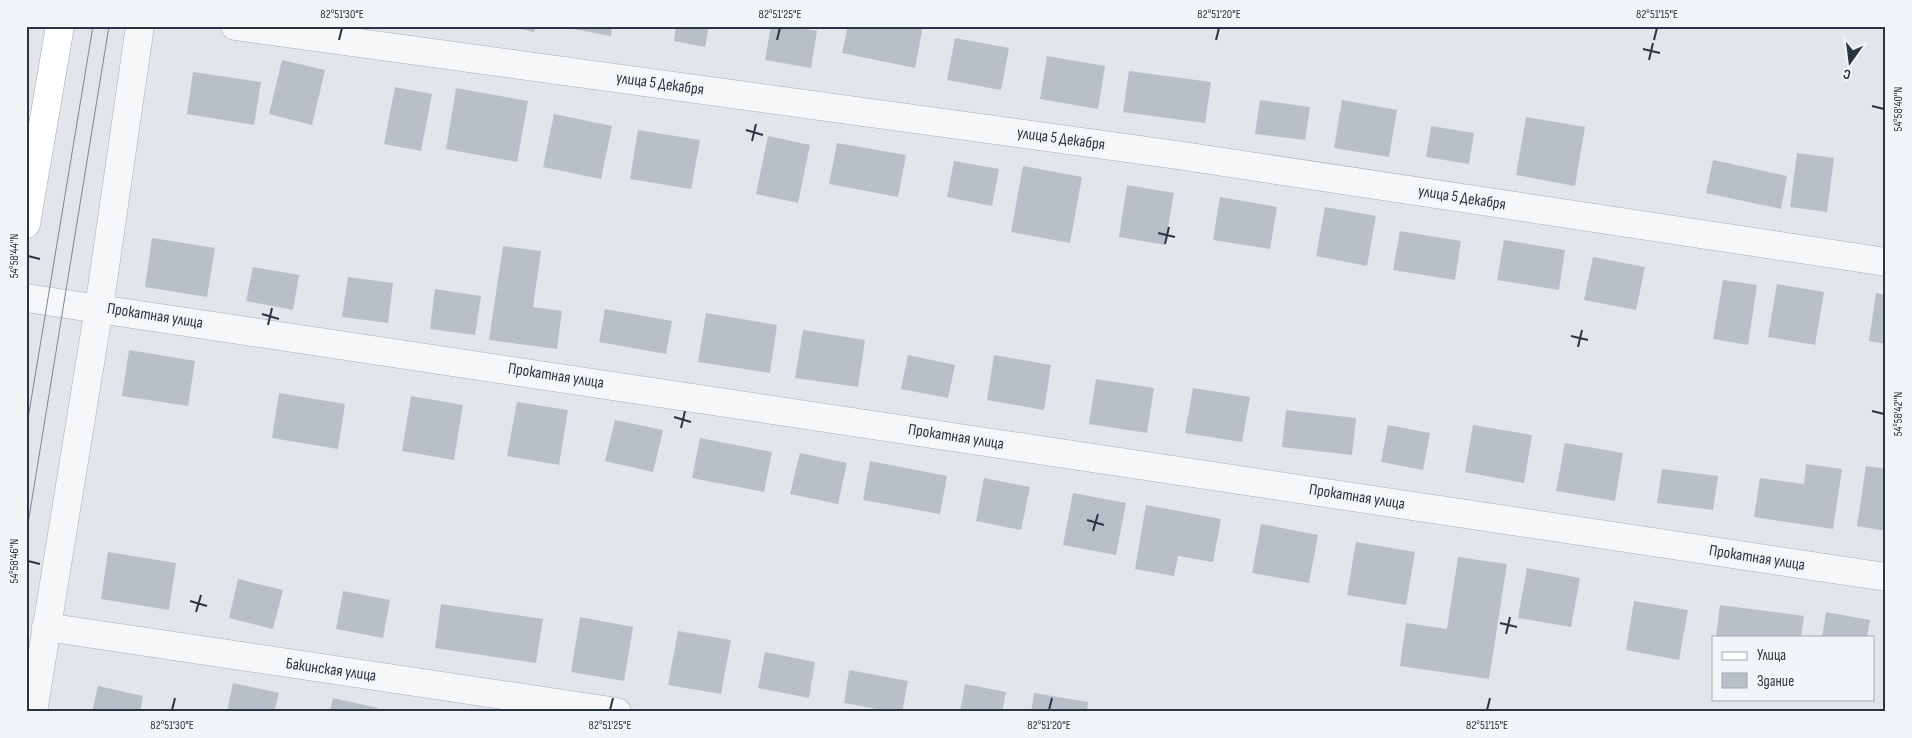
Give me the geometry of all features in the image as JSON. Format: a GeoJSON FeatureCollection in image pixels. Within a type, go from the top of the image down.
{"type":"FeatureCollection","features":[{"type":"Feature","properties":{"kind":"main road"},"geometry":{"type":"LineString","coordinates":[[26,224],[60,26]]}},
{"type":"Feature","properties":{"kind":"street"},"geometry":{"type":"LineString","coordinates":[[33,712],[99,308],[140,26]]}},
{"type":"Feature","properties":{"kind":"street","name":"улица 5 Декабря"},"geometry":{"type":"LineString","coordinates":[[235,26],[1177,155],[1886,262]]}},
{"type":"Feature","properties":{"kind":"street","name":"Прокатная улица"},"geometry":{"type":"LineString","coordinates":[[26,298],[1886,577]]}},
{"type":"Feature","properties":{"kind":"street","name":"Бакинская улица"},"geometry":{"type":"LineString","coordinates":[[46,627],[617,712]]}},
{"type":"Feature","properties":{"kind":"building"},"geometry":{"type":"Polygon","coordinates":[[[507,26],[536,26],[534,32],[507,26]]]}},
{"type":"Feature","properties":{"kind":"building"},"geometry":{"type":"Polygon","coordinates":[[[568,26],[612,26],[611,36],[568,28],[568,26]]]}},
{"type":"Feature","properties":{"kind":"building"},"geometry":{"type":"Polygon","coordinates":[[[676,26],[709,26],[705,47],[674,41],[676,26]]]}},
{"type":"Feature","properties":{"kind":"building"},"geometry":{"type":"Polygon","coordinates":[[[771,26],[788,26],[817,31],[811,68],[765,60],[771,26]]]}},
{"type":"Feature","properties":{"kind":"building"},"geometry":{"type":"Polygon","coordinates":[[[848,26],[923,26],[915,68],[842,53],[848,26]]]}},
{"type":"Feature","properties":{"kind":"building"},"geometry":{"type":"Polygon","coordinates":[[[955,38],[1009,48],[1001,90],[947,80],[955,38]]]}},
{"type":"Feature","properties":{"kind":"building"},"geometry":{"type":"Polygon","coordinates":[[[1047,56],[1105,66],[1098,109],[1040,99],[1047,56]]]}},
{"type":"Feature","properties":{"kind":"building"},"geometry":{"type":"Polygon","coordinates":[[[282,60],[325,70],[312,125],[269,114],[282,60]]]}},
{"type":"Feature","properties":{"kind":"building"},"geometry":{"type":"Polygon","coordinates":[[[1129,71],[1211,82],[1205,123],[1123,112],[1129,71]]]}},
{"type":"Feature","properties":{"kind":"building"},"geometry":{"type":"Polygon","coordinates":[[[193,72],[261,82],[254,125],[187,114],[193,72]]]}},
{"type":"Feature","properties":{"kind":"building"},"geometry":{"type":"Polygon","coordinates":[[[395,87],[432,94],[421,151],[384,144],[395,87]]]}},
{"type":"Feature","properties":{"kind":"building"},"geometry":{"type":"Polygon","coordinates":[[[456,88],[528,101],[517,162],[446,149],[456,88]]]}},
{"type":"Feature","properties":{"kind":"building"},"geometry":{"type":"Polygon","coordinates":[[[1260,100],[1310,107],[1305,140],[1255,134],[1260,100]]]}},
{"type":"Feature","properties":{"kind":"building"},"geometry":{"type":"Polygon","coordinates":[[[1342,100],[1397,110],[1389,157],[1334,148],[1342,100]]]}},
{"type":"Feature","properties":{"kind":"building"},"geometry":{"type":"Polygon","coordinates":[[[554,114],[612,126],[601,179],[543,167],[554,114]]]}},
{"type":"Feature","properties":{"kind":"building"},"geometry":{"type":"Polygon","coordinates":[[[1526,117],[1585,127],[1575,186],[1516,175],[1526,117]]]}},
{"type":"Feature","properties":{"kind":"building"},"geometry":{"type":"Polygon","coordinates":[[[1431,126],[1474,133],[1469,164],[1426,157],[1431,126]]]}},
{"type":"Feature","properties":{"kind":"building"},"geometry":{"type":"Polygon","coordinates":[[[638,130],[700,140],[691,189],[630,179],[638,130]]]}},
{"type":"Feature","properties":{"kind":"building"},"geometry":{"type":"Polygon","coordinates":[[[768,136],[810,145],[798,203],[756,194],[768,136]]]}},
{"type":"Feature","properties":{"kind":"building"},"geometry":{"type":"Polygon","coordinates":[[[837,143],[906,155],[898,197],[829,184],[837,143]]]}},
{"type":"Feature","properties":{"kind":"building"},"geometry":{"type":"Polygon","coordinates":[[[1797,153],[1834,158],[1827,212],[1790,207],[1797,153]]]}},
{"type":"Feature","properties":{"kind":"building"},"geometry":{"type":"Polygon","coordinates":[[[1713,160],[1787,176],[1781,209],[1706,193],[1713,160]]]}},
{"type":"Feature","properties":{"kind":"building"},"geometry":{"type":"Polygon","coordinates":[[[954,161],[999,169],[992,206],[947,197],[954,161]]]}},
{"type":"Feature","properties":{"kind":"building"},"geometry":{"type":"Polygon","coordinates":[[[1023,166],[1082,177],[1070,243],[1011,232],[1023,166]]]}},
{"type":"Feature","properties":{"kind":"building"},"geometry":{"type":"Polygon","coordinates":[[[1127,185],[1174,193],[1165,245],[1119,237],[1127,185]]]}},
{"type":"Feature","properties":{"kind":"building"},"geometry":{"type":"Polygon","coordinates":[[[1220,197],[1277,207],[1270,249],[1213,240],[1220,197]]]}},
{"type":"Feature","properties":{"kind":"building"},"geometry":{"type":"Polygon","coordinates":[[[1325,207],[1376,216],[1367,266],[1316,256],[1325,207]]]}},
{"type":"Feature","properties":{"kind":"building"},"geometry":{"type":"Polygon","coordinates":[[[1400,231],[1461,241],[1455,280],[1393,270],[1400,231]]]}},
{"type":"Feature","properties":{"kind":"building"},"geometry":{"type":"Polygon","coordinates":[[[152,238],[215,248],[207,297],[145,287],[152,238]]]}},
{"type":"Feature","properties":{"kind":"building"},"geometry":{"type":"Polygon","coordinates":[[[1504,240],[1565,250],[1559,290],[1497,280],[1504,240]]]}},
{"type":"Feature","properties":{"kind":"building"},"geometry":{"type":"Polygon","coordinates":[[[503,246],[541,251],[533,307],[562,311],[557,349],[489,340],[503,246]]]}},
{"type":"Feature","properties":{"kind":"building"},"geometry":{"type":"Polygon","coordinates":[[[1593,257],[1645,267],[1636,310],[1584,300],[1593,257]]]}},
{"type":"Feature","properties":{"kind":"building"},"geometry":{"type":"Polygon","coordinates":[[[253,267],[299,275],[293,310],[246,301],[253,267]]]}},
{"type":"Feature","properties":{"kind":"building"},"geometry":{"type":"Polygon","coordinates":[[[348,277],[393,283],[388,323],[342,317],[348,277]]]}},
{"type":"Feature","properties":{"kind":"building"},"geometry":{"type":"Polygon","coordinates":[[[1723,280],[1757,285],[1748,345],[1713,339],[1723,280]]]}},
{"type":"Feature","properties":{"kind":"building"},"geometry":{"type":"Polygon","coordinates":[[[1777,284],[1824,292],[1815,345],[1768,337],[1777,284]]]}},
{"type":"Feature","properties":{"kind":"building"},"geometry":{"type":"Polygon","coordinates":[[[435,289],[481,296],[475,335],[430,329],[435,289]]]}},
{"type":"Feature","properties":{"kind":"building"},"geometry":{"type":"Polygon","coordinates":[[[1876,293],[1886,295],[1886,344],[1869,341],[1876,293]]]}},
{"type":"Feature","properties":{"kind":"building"},"geometry":{"type":"Polygon","coordinates":[[[605,309],[672,321],[666,354],[599,342],[605,309]]]}},
{"type":"Feature","properties":{"kind":"building"},"geometry":{"type":"Polygon","coordinates":[[[706,313],[777,325],[770,373],[698,362],[706,313]]]}},
{"type":"Feature","properties":{"kind":"building"},"geometry":{"type":"Polygon","coordinates":[[[803,330],[865,340],[858,387],[795,378],[803,330]]]}},
{"type":"Feature","properties":{"kind":"building"},"geometry":{"type":"Polygon","coordinates":[[[129,350],[195,361],[188,406],[122,396],[129,350]]]}},
{"type":"Feature","properties":{"kind":"building"},"geometry":{"type":"Polygon","coordinates":[[[908,355],[955,365],[948,398],[901,389],[908,355]]]}},
{"type":"Feature","properties":{"kind":"building"},"geometry":{"type":"Polygon","coordinates":[[[994,355],[1051,365],[1044,410],[987,400],[994,355]]]}},
{"type":"Feature","properties":{"kind":"building"},"geometry":{"type":"Polygon","coordinates":[[[1096,379],[1154,388],[1147,433],[1089,424],[1096,379]]]}},
{"type":"Feature","properties":{"kind":"building"},"geometry":{"type":"Polygon","coordinates":[[[1193,388],[1250,397],[1242,442],[1185,433],[1193,388]]]}},
{"type":"Feature","properties":{"kind":"building"},"geometry":{"type":"Polygon","coordinates":[[[279,393],[345,404],[338,449],[272,438],[279,393]]]}},
{"type":"Feature","properties":{"kind":"building"},"geometry":{"type":"Polygon","coordinates":[[[411,396],[463,405],[454,460],[402,451],[411,396]]]}},
{"type":"Feature","properties":{"kind":"building"},"geometry":{"type":"Polygon","coordinates":[[[517,402],[568,410],[559,465],[507,456],[517,402]]]}},
{"type":"Feature","properties":{"kind":"building"},"geometry":{"type":"Polygon","coordinates":[[[1286,410],[1356,418],[1352,455],[1282,447],[1286,410]]]}},
{"type":"Feature","properties":{"kind":"building"},"geometry":{"type":"Polygon","coordinates":[[[615,420],[663,430],[653,472],[605,461],[615,420]]]}},
{"type":"Feature","properties":{"kind":"building"},"geometry":{"type":"Polygon","coordinates":[[[1388,425],[1430,433],[1423,470],[1381,462],[1388,425]]]}},
{"type":"Feature","properties":{"kind":"building"},"geometry":{"type":"Polygon","coordinates":[[[1473,425],[1532,435],[1524,483],[1465,472],[1473,425]]]}},
{"type":"Feature","properties":{"kind":"building"},"geometry":{"type":"Polygon","coordinates":[[[700,438],[772,452],[764,492],[692,478],[700,438]]]}},
{"type":"Feature","properties":{"kind":"building"},"geometry":{"type":"Polygon","coordinates":[[[1565,443],[1623,453],[1615,501],[1556,491],[1565,443]]]}},
{"type":"Feature","properties":{"kind":"building"},"geometry":{"type":"Polygon","coordinates":[[[800,453],[847,463],[838,504],[790,494],[800,453]]]}},
{"type":"Feature","properties":{"kind":"building"},"geometry":{"type":"Polygon","coordinates":[[[870,461],[947,476],[940,514],[863,500],[870,461]]]}},
{"type":"Feature","properties":{"kind":"building"},"geometry":{"type":"Polygon","coordinates":[[[1806,464],[1842,469],[1833,529],[1754,517],[1760,478],[1804,484],[1806,464]]]}},
{"type":"Feature","properties":{"kind":"building"},"geometry":{"type":"Polygon","coordinates":[[[1866,466],[1886,469],[1886,531],[1857,526],[1866,466]]]}},
{"type":"Feature","properties":{"kind":"building"},"geometry":{"type":"Polygon","coordinates":[[[1662,469],[1718,476],[1713,510],[1657,503],[1662,469]]]}},
{"type":"Feature","properties":{"kind":"building"},"geometry":{"type":"Polygon","coordinates":[[[984,478],[1030,487],[1021,530],[976,521],[984,478]]]}},
{"type":"Feature","properties":{"kind":"building"},"geometry":{"type":"Polygon","coordinates":[[[1073,493],[1126,503],[1116,555],[1063,545],[1073,493]]]}},
{"type":"Feature","properties":{"kind":"building"},"geometry":{"type":"Polygon","coordinates":[[[1146,505],[1221,519],[1213,562],[1178,556],[1174,576],[1135,569],[1146,505]]]}},
{"type":"Feature","properties":{"kind":"building"},"geometry":{"type":"Polygon","coordinates":[[[1261,524],[1318,535],[1309,583],[1252,573],[1261,524]]]}},
{"type":"Feature","properties":{"kind":"building"},"geometry":{"type":"Polygon","coordinates":[[[1356,542],[1415,552],[1406,605],[1347,595],[1356,542]]]}},
{"type":"Feature","properties":{"kind":"building"},"geometry":{"type":"Polygon","coordinates":[[[108,552],[176,563],[169,610],[101,599],[108,552]]]}},
{"type":"Feature","properties":{"kind":"building"},"geometry":{"type":"Polygon","coordinates":[[[1458,557],[1507,564],[1489,679],[1400,666],[1406,623],[1447,629],[1458,557]]]}},
{"type":"Feature","properties":{"kind":"building"},"geometry":{"type":"Polygon","coordinates":[[[1527,568],[1580,578],[1571,627],[1518,618],[1527,568]]]}},
{"type":"Feature","properties":{"kind":"building"},"geometry":{"type":"Polygon","coordinates":[[[238,579],[283,590],[273,629],[229,618],[238,579]]]}},
{"type":"Feature","properties":{"kind":"building"},"geometry":{"type":"Polygon","coordinates":[[[343,591],[390,600],[383,638],[336,629],[343,591]]]}},
{"type":"Feature","properties":{"kind":"building"},"geometry":{"type":"Polygon","coordinates":[[[1634,601],[1688,610],[1679,660],[1626,650],[1634,601]]]}},
{"type":"Feature","properties":{"kind":"building"},"geometry":{"type":"Polygon","coordinates":[[[441,604],[543,619],[536,663],[435,648],[441,604]]]}},
{"type":"Feature","properties":{"kind":"building"},"geometry":{"type":"Polygon","coordinates":[[[1720,605],[1804,616],[1801,636],[1716,636],[1720,605]]]}},
{"type":"Feature","properties":{"kind":"building"},"geometry":{"type":"Polygon","coordinates":[[[1826,612],[1870,620],[1867,636],[1822,636],[1826,612]]]}},
{"type":"Feature","properties":{"kind":"building"},"geometry":{"type":"Polygon","coordinates":[[[580,617],[633,627],[624,681],[571,672],[580,617]]]}},
{"type":"Feature","properties":{"kind":"building"},"geometry":{"type":"Polygon","coordinates":[[[678,631],[731,640],[721,694],[668,685],[678,631]]]}},
{"type":"Feature","properties":{"kind":"building"},"geometry":{"type":"Polygon","coordinates":[[[765,652],[815,662],[809,698],[758,688],[765,652]]]}},
{"type":"Feature","properties":{"kind":"building"},"geometry":{"type":"Polygon","coordinates":[[[849,670],[908,681],[902,712],[844,703],[849,670]]]}},
{"type":"Feature","properties":{"kind":"building"},"geometry":{"type":"Polygon","coordinates":[[[233,683],[279,693],[274,712],[227,712],[233,683]]]}},
{"type":"Feature","properties":{"kind":"building"},"geometry":{"type":"Polygon","coordinates":[[[965,684],[1006,692],[1002,712],[960,712],[965,684]]]}},
{"type":"Feature","properties":{"kind":"building"},"geometry":{"type":"Polygon","coordinates":[[[98,686],[143,696],[140,712],[92,712],[98,686]]]}},
{"type":"Feature","properties":{"kind":"building"},"geometry":{"type":"Polygon","coordinates":[[[1034,693],[1088,702],[1087,712],[1031,712],[1034,693]]]}},
{"type":"Feature","properties":{"kind":"building"},"geometry":{"type":"Polygon","coordinates":[[[333,698],[378,708],[377,712],[330,712],[333,698]]]}},
{"type":"Feature","properties":{"kind":"tram line"},"geometry":{"type":"LineString","coordinates":[[26,431],[93,26]]}},
{"type":"Feature","properties":{"kind":"tram line"},"geometry":{"type":"LineString","coordinates":[[26,536],[109,26]]}}]}
